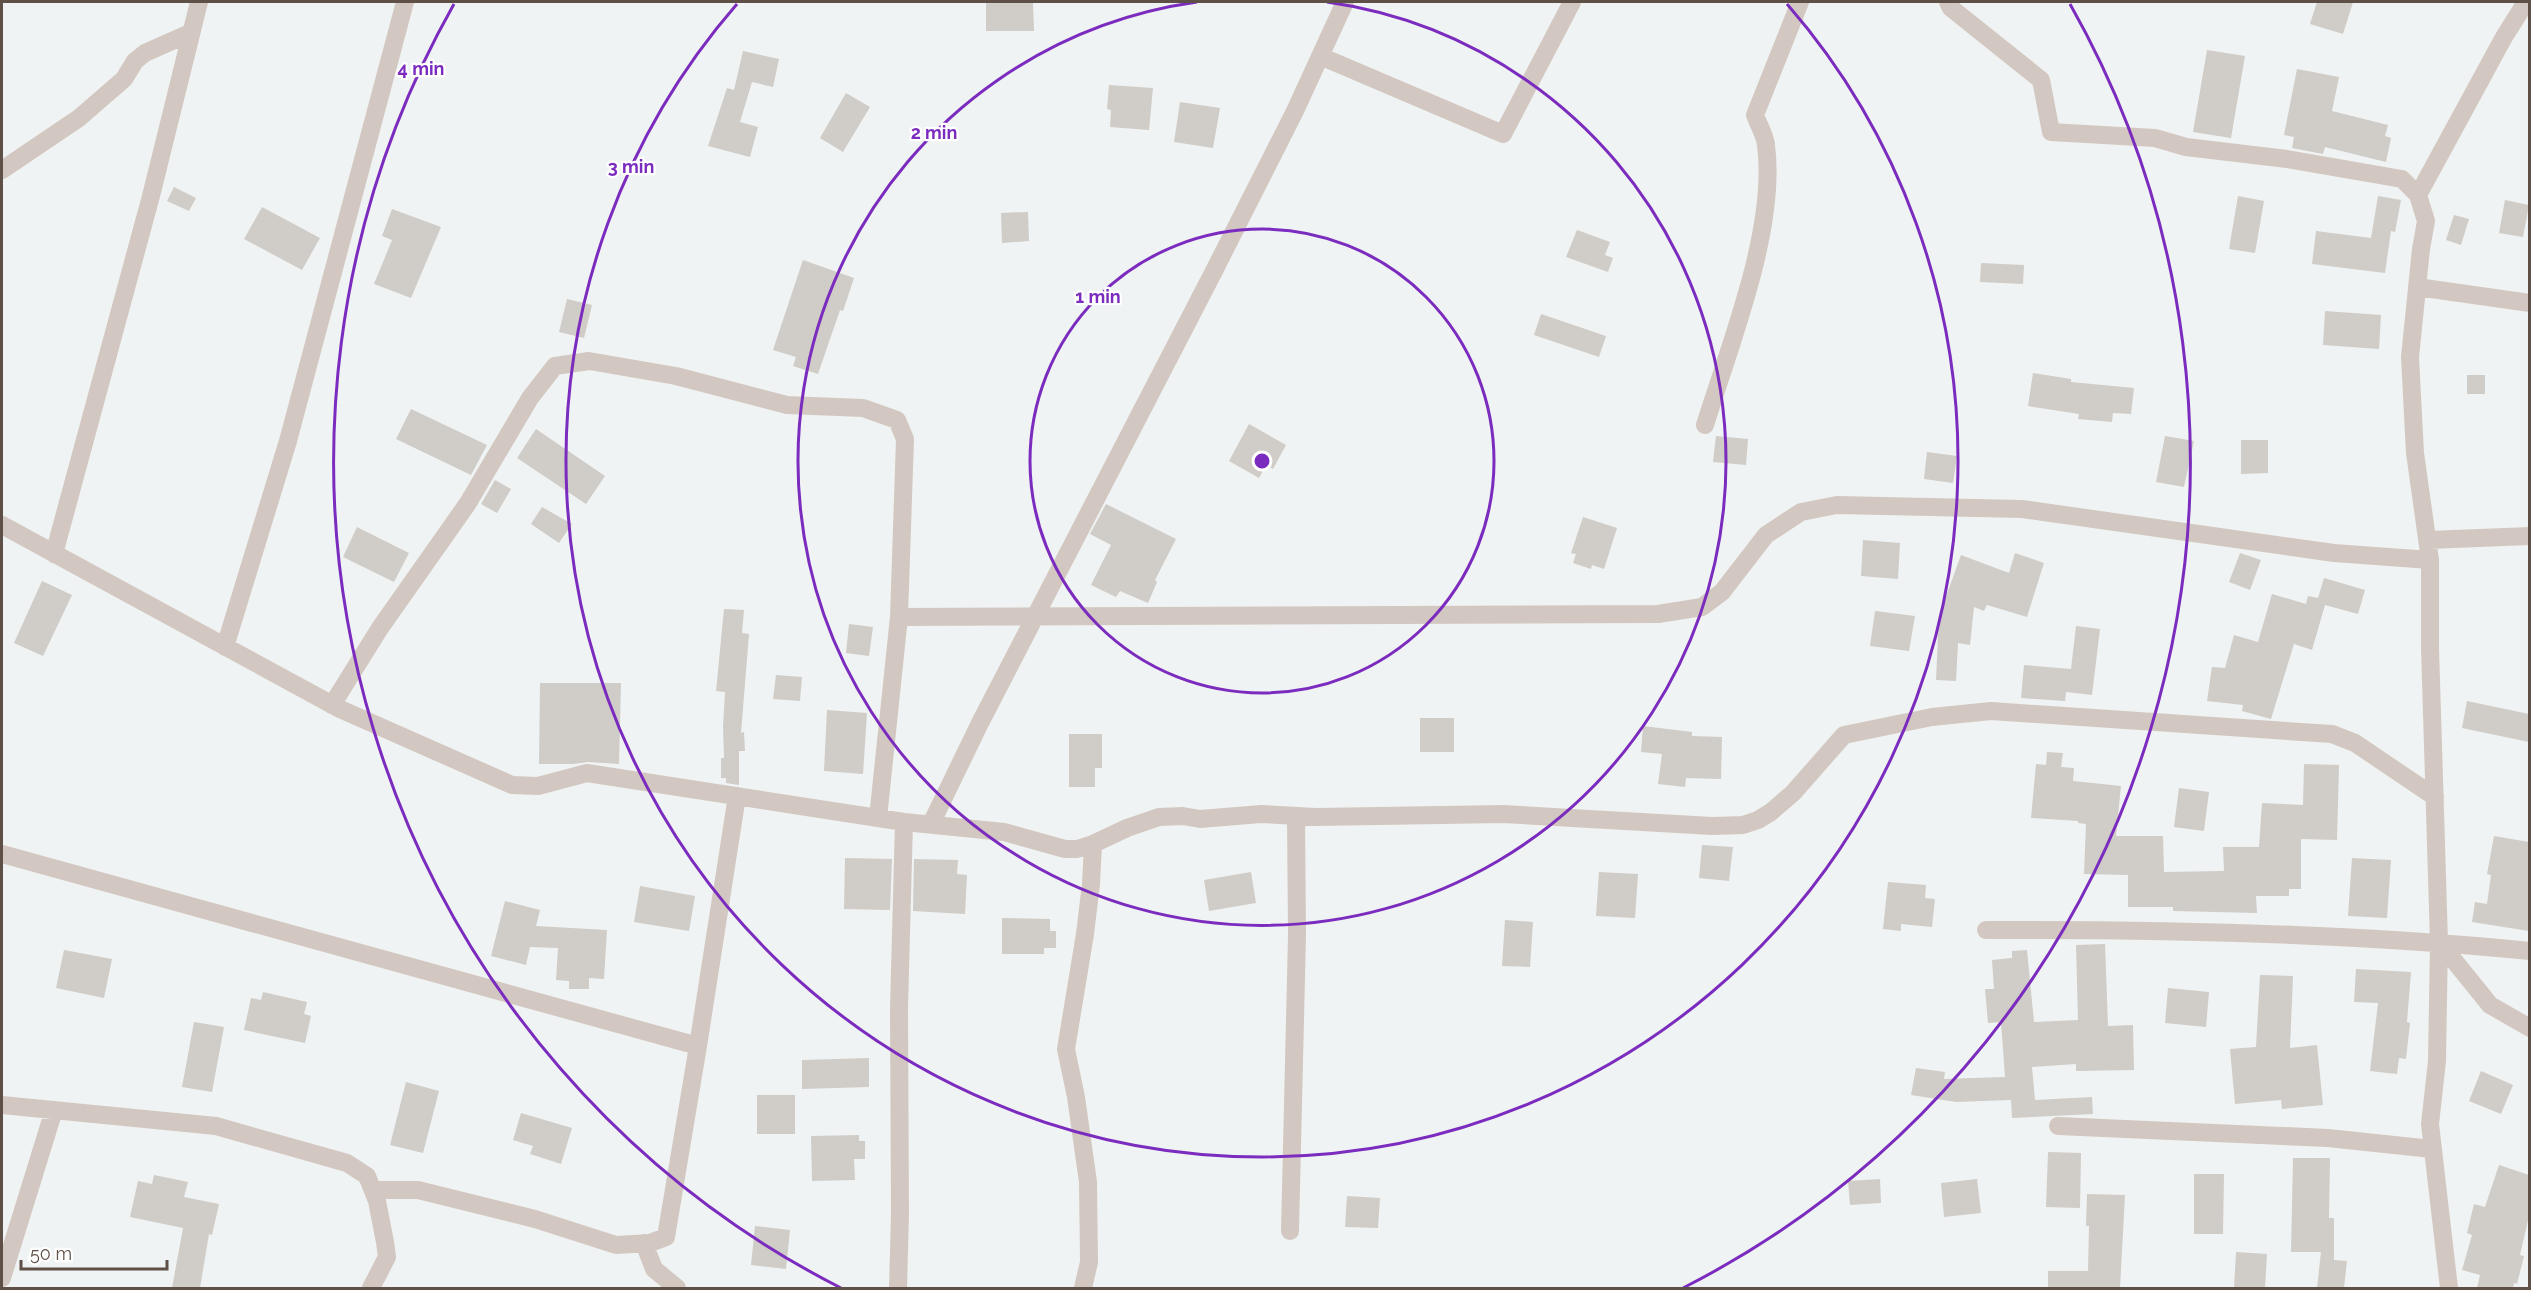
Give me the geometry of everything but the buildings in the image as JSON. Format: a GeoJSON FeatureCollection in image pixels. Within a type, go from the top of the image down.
{"type":"FeatureCollection","features":[{"type":"Feature","properties":{"kind":"street"},"geometry":{"type":"LineString","coordinates":[[54,554],[151,196],[199,2]]}},
{"type":"Feature","properties":{"kind":"street"},"geometry":{"type":"LineString","coordinates":[[225,647],[288,441],[405,2]]}},
{"type":"Feature","properties":{"kind":"street"},"geometry":{"type":"LineString","coordinates":[[931,824],[1214,271],[1345,2]]}},
{"type":"Feature","properties":{"kind":"street"},"geometry":{"type":"LineString","coordinates":[[1320,56],[1503,134],[1572,2]]}},
{"type":"Feature","properties":{"kind":"street"},"geometry":{"type":"LineString","coordinates":[[1706,425],[1757,259],[1766,192],[1766,143],[1755,115],[1800,2]]}},
{"type":"Feature","properties":{"kind":"street"},"geometry":{"type":"LineString","coordinates":[[1948,2],[1951,8],[2041,80],[2051,132],[2155,138],[2186,147],[2288,159],[2402,179],[2418,195],[2426,221],[2410,357],[2415,453],[2430,560],[2439,942],[2437,1061],[2430,1124],[2449,1288]]}},
{"type":"Feature","properties":{"kind":"street"},"geometry":{"type":"LineString","coordinates":[[2418,195],[2504,37],[2526,2]]}},
{"type":"Feature","properties":{"kind":"street"},"geometry":{"type":"LineString","coordinates":[[2,170],[80,118],[124,79],[135,61],[145,53],[190,33]]}},
{"type":"Feature","properties":{"kind":"street"},"geometry":{"type":"LineString","coordinates":[[2417,287],[2529,303]]}},
{"type":"Feature","properties":{"kind":"street"},"geometry":{"type":"LineString","coordinates":[[332,705],[380,628],[468,503],[530,398],[555,366],[589,361],[676,376],[787,405],[864,408],[897,420],[904,440],[899,617],[878,818]]}},
{"type":"Feature","properties":{"kind":"street"},"geometry":{"type":"LineString","coordinates":[[899,617],[1658,614],[1702,607],[1722,592],[1766,535],[1801,512],[1838,505],[2022,509],[2334,553],[2430,560]]}},
{"type":"Feature","properties":{"kind":"street"},"geometry":{"type":"LineString","coordinates":[[2,525],[332,705],[512,785],[538,786],[587,773],[904,822],[1004,832],[1065,849],[1077,849],[1093,844],[1127,828],[1158,818],[1183,816],[1200,819],[1261,814],[1296,816],[1503,814],[1712,826],[1743,825],[1758,820],[1786,800],[1844,735],[1932,717],[1991,711],[2332,734],[2355,743],[2435,797]]}},
{"type":"Feature","properties":{"kind":"street"},"geometry":{"type":"LineString","coordinates":[[2427,540],[2529,536]]}},
{"type":"Feature","properties":{"kind":"street"},"geometry":{"type":"LineString","coordinates":[[373,1190],[418,1190],[535,1219],[616,1245],[644,1243],[666,1237],[737,796]]}},
{"type":"Feature","properties":{"kind":"street"},"geometry":{"type":"LineString","coordinates":[[1290,1231],[1297,935],[1296,816]]}},
{"type":"Feature","properties":{"kind":"street"},"geometry":{"type":"LineString","coordinates":[[898,1288],[899,1008],[904,822]]}},
{"type":"Feature","properties":{"kind":"street"},"geometry":{"type":"LineString","coordinates":[[1083,1288],[1089,1262],[1088,1182],[1076,1097],[1066,1049],[1090,894],[1093,844]]}},
{"type":"Feature","properties":{"kind":"street"},"geometry":{"type":"LineString","coordinates":[[2,854],[698,1046]]}},
{"type":"Feature","properties":{"kind":"street"},"geometry":{"type":"LineString","coordinates":[[1986,930],[2165,932],[2439,942],[2529,951]]}},
{"type":"Feature","properties":{"kind":"street"},"geometry":{"type":"LineString","coordinates":[[2439,942],[2490,1005],[2529,1028]]}},
{"type":"Feature","properties":{"kind":"street"},"geometry":{"type":"LineString","coordinates":[[2,1105],[216,1126],[347,1163],[367,1176],[377,1202],[387,1257],[371,1288]]}},
{"type":"Feature","properties":{"kind":"street"},"geometry":{"type":"LineString","coordinates":[[2,1278],[54,1110]]}},
{"type":"Feature","properties":{"kind":"street"},"geometry":{"type":"LineString","coordinates":[[2058,1126],[2328,1138],[2432,1149]]}},
{"type":"Feature","properties":{"kind":"street"},"geometry":{"type":"LineString","coordinates":[[644,1243],[654,1269],[677,1288]]}}]}
